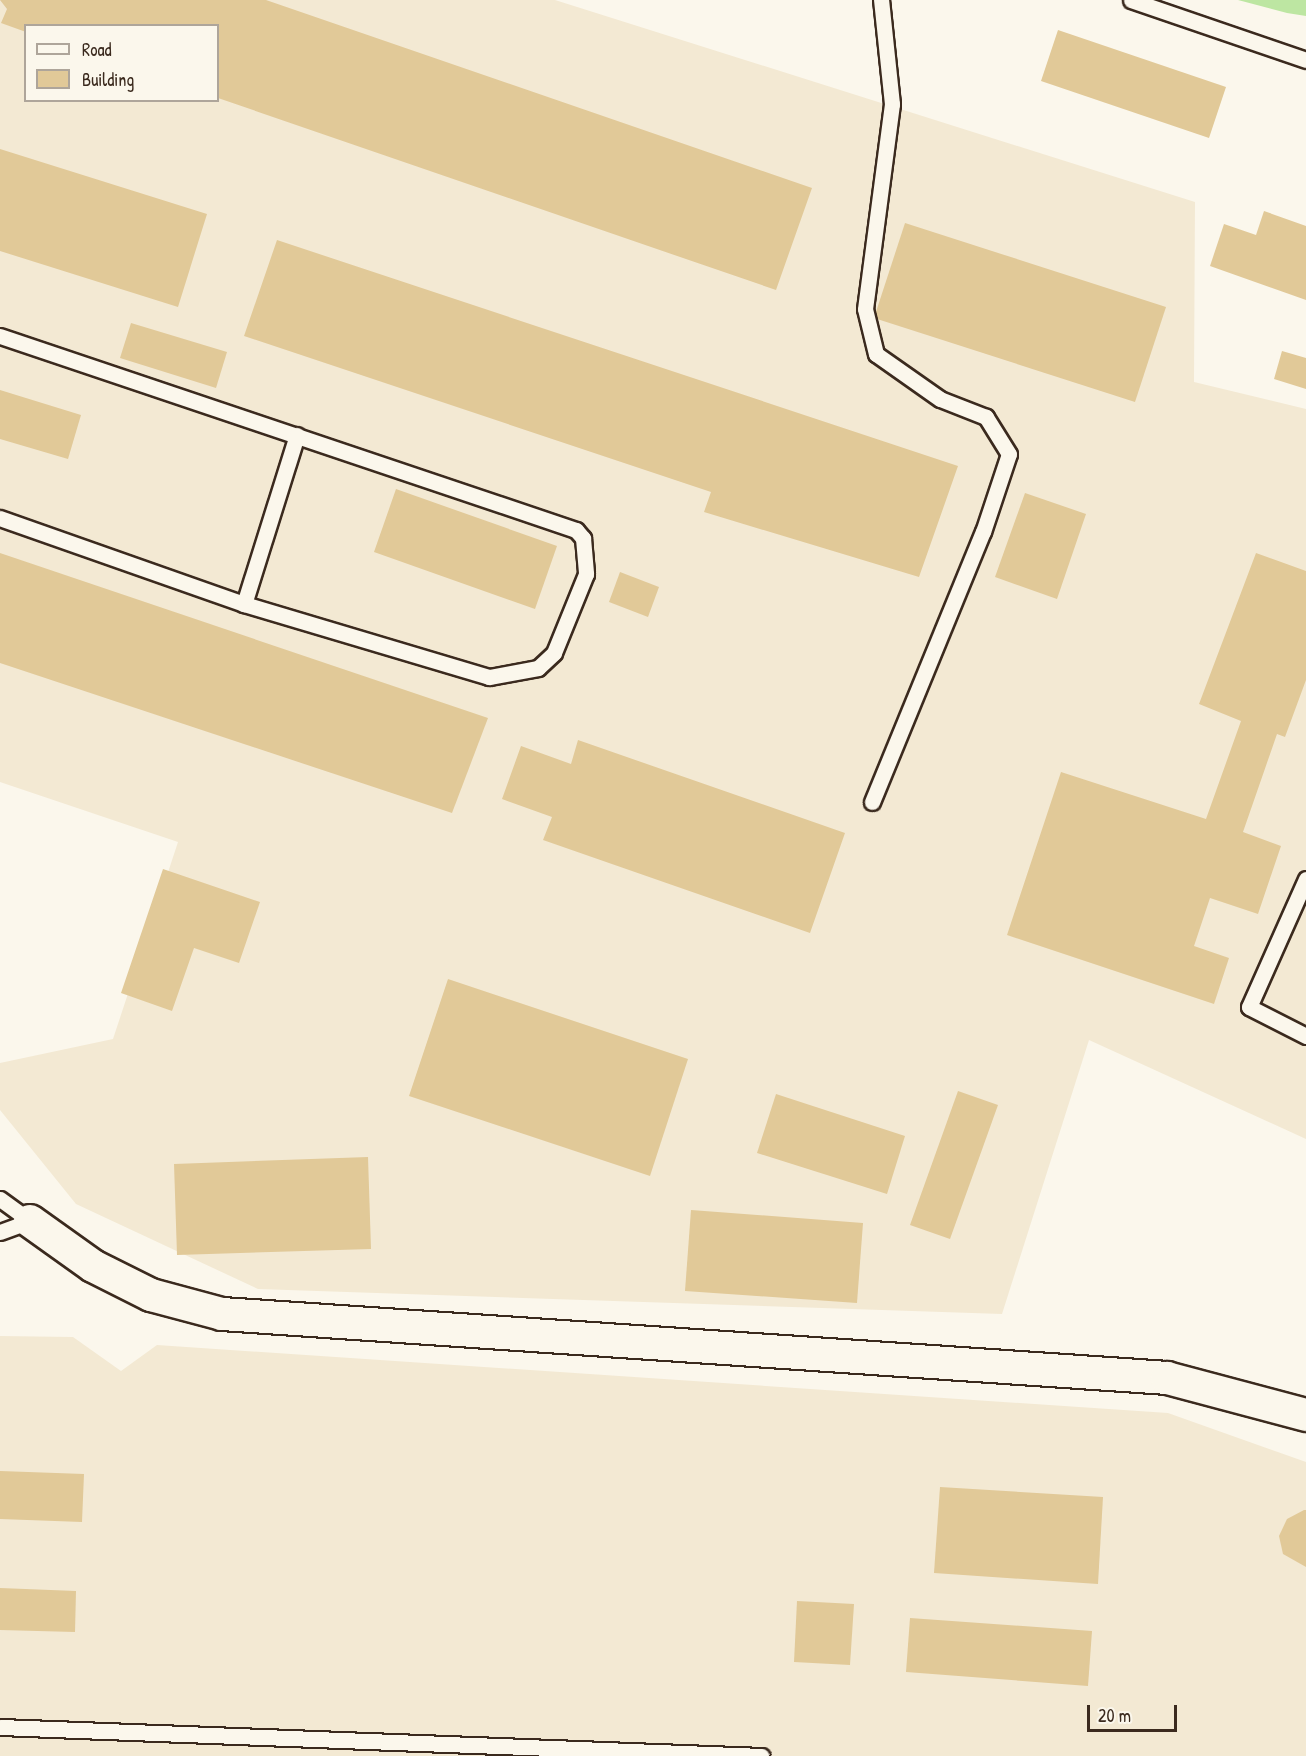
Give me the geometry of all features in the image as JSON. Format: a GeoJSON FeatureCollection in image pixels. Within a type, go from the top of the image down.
{"type":"FeatureCollection","features":[{"type":"Feature","properties":{"kind":"street"},"geometry":{"type":"LineString","coordinates":[[30,1221],[93,1266],[151,1294],[222,1314],[1144,1376],[1306,1415]]}},
{"type":"Feature","properties":{"kind":"lane"},"geometry":{"type":"LineString","coordinates":[[872,802],[984,532],[1009,454],[986,417],[940,399],[876,354],[866,309],[892,104],[881,0]]}},
{"type":"Feature","properties":{"kind":"lane"},"geometry":{"type":"LineString","coordinates":[[1131,0],[1306,60]]}},
{"type":"Feature","properties":{"kind":"lane"},"geometry":{"type":"LineString","coordinates":[[0,336],[576,530],[583,538],[586,574],[554,653],[538,668],[489,677],[244,604],[0,518]]}},
{"type":"Feature","properties":{"kind":"lane"},"geometry":{"type":"LineString","coordinates":[[244,604],[297,435]]}},
{"type":"Feature","properties":{"kind":"lane"},"geometry":{"type":"LineString","coordinates":[[1306,879],[1249,1007],[1306,1036]]}},
{"type":"Feature","properties":{"kind":"lane"},"geometry":{"type":"LineString","coordinates":[[0,1199],[30,1221]]}},
{"type":"Feature","properties":{"kind":"lane"},"geometry":{"type":"LineString","coordinates":[[0,1232],[30,1221]]}},
{"type":"Feature","properties":{"kind":"lane"},"geometry":{"type":"LineString","coordinates":[[0,1727],[761,1756]]}},
{"type":"Feature","properties":{"kind":"shaded area"},"geometry":{"type":"Polygon","coordinates":[[[0,0],[555,0],[1195,202],[1194,382],[1306,409],[1306,1139],[1089,1040],[1002,1314],[258,1289],[76,1204],[0,1110],[0,1063],[113,1039],[178,842],[0,782],[0,0]]]}},
{"type":"Feature","properties":{"kind":"shaded area"},"geometry":{"type":"Polygon","coordinates":[[[0,1336],[73,1337],[121,1371],[157,1345],[1168,1413],[1306,1462],[1306,1756],[0,1756],[0,1336]]]}},
{"type":"Feature","properties":{"kind":"green space"},"geometry":{"type":"Polygon","coordinates":[[[1238,0],[1306,0],[1306,16],[1287,13],[1238,0]]]}},
{"type":"Feature","properties":{"kind":"building"},"geometry":{"type":"Polygon","coordinates":[[[0,0],[266,0],[812,188],[776,290],[219,98],[219,24],[24,24],[24,31],[1,23],[7,9],[0,0]]]}},
{"type":"Feature","properties":{"kind":"building"},"geometry":{"type":"Polygon","coordinates":[[[1058,30],[1226,87],[1209,138],[1041,81],[1058,30]]]}},
{"type":"Feature","properties":{"kind":"building"},"geometry":{"type":"Polygon","coordinates":[[[0,149],[207,214],[178,307],[0,251],[0,149]]]}},
{"type":"Feature","properties":{"kind":"building"},"geometry":{"type":"Polygon","coordinates":[[[1264,211],[1306,226],[1306,300],[1210,266],[1224,224],[1256,235],[1264,211]]]}},
{"type":"Feature","properties":{"kind":"building"},"geometry":{"type":"Polygon","coordinates":[[[905,223],[1166,307],[1135,402],[874,318],[905,223]]]}},
{"type":"Feature","properties":{"kind":"building"},"geometry":{"type":"Polygon","coordinates":[[[277,240],[958,466],[919,577],[704,512],[711,492],[244,336],[277,240]]]}},
{"type":"Feature","properties":{"kind":"building"},"geometry":{"type":"Polygon","coordinates":[[[131,323],[227,352],[216,388],[120,358],[131,323]]]}},
{"type":"Feature","properties":{"kind":"building"},"geometry":{"type":"Polygon","coordinates":[[[1282,351],[1306,358],[1306,389],[1274,379],[1282,351]]]}},
{"type":"Feature","properties":{"kind":"building"},"geometry":{"type":"Polygon","coordinates":[[[0,390],[81,415],[68,459],[0,439],[0,390]]]}},
{"type":"Feature","properties":{"kind":"building"},"geometry":{"type":"Polygon","coordinates":[[[396,489],[557,546],[535,609],[374,552],[396,489]]]}},
{"type":"Feature","properties":{"kind":"building"},"geometry":{"type":"Polygon","coordinates":[[[1025,493],[1086,514],[1057,599],[995,577],[1025,493]]]}},
{"type":"Feature","properties":{"kind":"building"},"geometry":{"type":"Polygon","coordinates":[[[0,553],[488,718],[452,813],[0,663],[0,553]]]}},
{"type":"Feature","properties":{"kind":"building"},"geometry":{"type":"Polygon","coordinates":[[[1256,553],[1306,571],[1306,680],[1285,737],[1277,734],[1243,832],[1281,846],[1258,914],[1210,898],[1194,946],[1229,958],[1214,1004],[1007,935],[1061,772],[1206,819],[1241,721],[1199,704],[1256,553]]]}},
{"type":"Feature","properties":{"kind":"building"},"geometry":{"type":"Polygon","coordinates":[[[620,572],[659,587],[648,617],[609,602],[620,572]]]}},
{"type":"Feature","properties":{"kind":"building"},"geometry":{"type":"Polygon","coordinates":[[[578,740],[845,833],[810,933],[543,840],[552,817],[502,799],[521,746],[571,764],[578,740]]]}},
{"type":"Feature","properties":{"kind":"building"},"geometry":{"type":"Polygon","coordinates":[[[163,869],[260,902],[239,963],[194,948],[172,1011],[121,993],[163,869]]]}},
{"type":"Feature","properties":{"kind":"building"},"geometry":{"type":"Polygon","coordinates":[[[448,979],[688,1059],[650,1176],[409,1096],[448,979]]]}},
{"type":"Feature","properties":{"kind":"building"},"geometry":{"type":"Polygon","coordinates":[[[958,1091],[998,1105],[950,1239],[910,1225],[958,1091]]]}},
{"type":"Feature","properties":{"kind":"building"},"geometry":{"type":"Polygon","coordinates":[[[776,1094],[905,1136],[887,1194],[757,1153],[776,1094]]]}},
{"type":"Feature","properties":{"kind":"building"},"geometry":{"type":"Polygon","coordinates":[[[368,1157],[371,1249],[177,1255],[174,1164],[368,1157]]]}},
{"type":"Feature","properties":{"kind":"building"},"geometry":{"type":"Polygon","coordinates":[[[691,1210],[863,1223],[857,1303],[685,1291],[691,1210]]]}},
{"type":"Feature","properties":{"kind":"building"},"geometry":{"type":"Polygon","coordinates":[[[0,1471],[84,1474],[82,1522],[0,1519],[0,1471]]]}},
{"type":"Feature","properties":{"kind":"building"},"geometry":{"type":"Polygon","coordinates":[[[940,1487],[1103,1497],[1098,1584],[934,1573],[940,1487]]]}},
{"type":"Feature","properties":{"kind":"building"},"geometry":{"type":"Polygon","coordinates":[[[1306,1510],[1306,1567],[1283,1554],[1279,1536],[1287,1519],[1306,1510]]]}},
{"type":"Feature","properties":{"kind":"building"},"geometry":{"type":"Polygon","coordinates":[[[0,1588],[76,1591],[75,1632],[0,1630],[0,1588]]]}},
{"type":"Feature","properties":{"kind":"building"},"geometry":{"type":"Polygon","coordinates":[[[797,1601],[854,1604],[850,1665],[794,1662],[797,1601]]]}},
{"type":"Feature","properties":{"kind":"building"},"geometry":{"type":"Polygon","coordinates":[[[910,1618],[1092,1631],[1088,1686],[906,1672],[910,1618]]]}}]}
